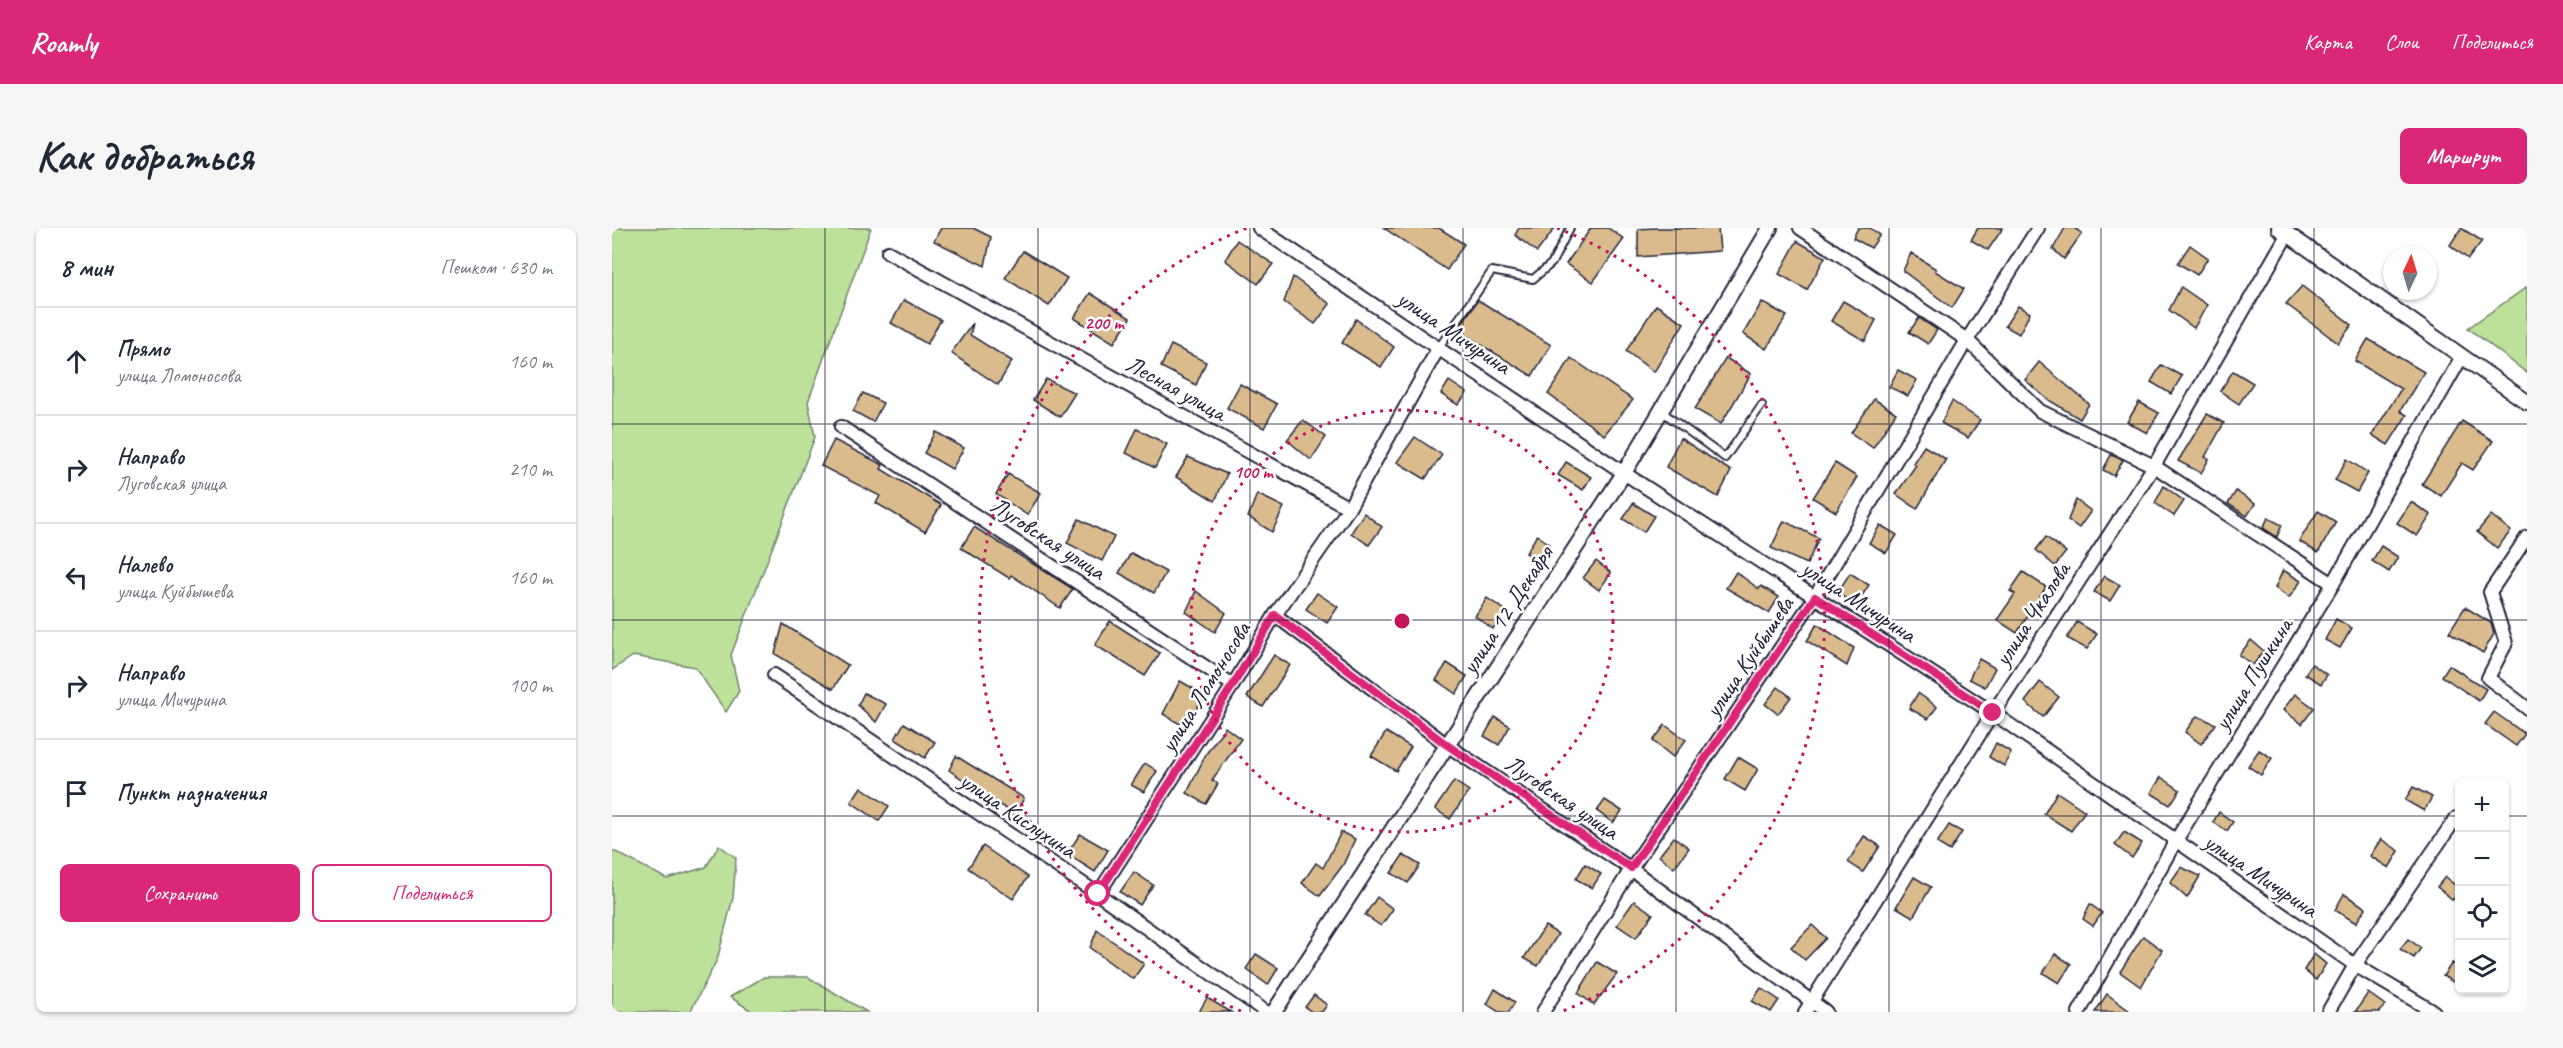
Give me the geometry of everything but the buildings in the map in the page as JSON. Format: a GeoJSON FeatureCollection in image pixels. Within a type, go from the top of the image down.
{"type":"FeatureCollection","features":[{"type":"Feature","properties":{"kind":"street","name":"улица Мичурина"},"geometry":{"type":"LineString","coordinates":[[1259,228],[1624,473],[1993,713],[2175,842],[2355,965],[2434,1012]]}},
{"type":"Feature","properties":{"kind":"street","name":"улица 12 Декабря"},"geometry":{"type":"LineString","coordinates":[[1274,1012],[1624,473],[1770,228]]}},
{"type":"Feature","properties":{"kind":"street"},"geometry":{"type":"LineString","coordinates":[[1800,228],[1967,340],[2040,411],[2154,466],[2333,584]]}},
{"type":"Feature","properties":{"kind":"street","name":"улица Куйбышева"},"geometry":{"type":"LineString","coordinates":[[1543,1012],[1631,868],[1815,597],[1967,340],[2038,228]]}},
{"type":"Feature","properties":{"kind":"street"},"geometry":{"type":"LineString","coordinates":[[2283,231],[2461,358],[2527,402]]}},
{"type":"Feature","properties":{"kind":"street","name":"улица Чкалова"},"geometry":{"type":"LineString","coordinates":[[1808,1007],[1993,713],[2154,466],[2283,231]]}},
{"type":"Feature","properties":{"kind":"street","name":"Лесная улица"},"geometry":{"type":"LineString","coordinates":[[888,252],[1349,508]]}},
{"type":"Feature","properties":{"kind":"street","name":"улица Ломоносова"},"geometry":{"type":"LineString","coordinates":[[1098,894],[1233,685],[1275,615],[1349,508],[1439,347]]}},
{"type":"Feature","properties":{"kind":"street","name":"улица Пушкина"},"geometry":{"type":"LineString","coordinates":[[2079,1012],[2175,842],[2333,584],[2461,358]]}},
{"type":"Feature","properties":{"kind":"street","name":"Луговская улица"},"geometry":{"type":"LineString","coordinates":[[841,427],[1233,685]]}},
{"type":"Feature","properties":{"kind":"street"},"geometry":{"type":"LineString","coordinates":[[2527,537],[2490,592],[2506,643],[2488,678],[2527,708]]}},
{"type":"Feature","properties":{"kind":"street","name":"Луговская улица"},"geometry":{"type":"LineString","coordinates":[[1275,615],[1447,745],[1631,868],[1808,1007],[1826,1012]]}},
{"type":"Feature","properties":{"kind":"street","name":"улица Кислухина"},"geometry":{"type":"LineString","coordinates":[[774,675],[1098,894],[1266,1012]]}},
{"type":"Feature","properties":{"kind":"street"},"geometry":{"type":"LineString","coordinates":[[2328,1012],[2355,965],[2455,819]]}},
{"type":"Feature","properties":{"kind":"lane"},"geometry":{"type":"LineString","coordinates":[[1439,347],[1492,271],[1533,279],[1552,263],[1570,228]]}},
{"type":"Feature","properties":{"kind":"lane"},"geometry":{"type":"LineString","coordinates":[[1661,411],[1725,458],[1762,405]]}},
{"type":"Feature","properties":{"kind":"green space"},"geometry":{"type":"Polygon","coordinates":[[[612,228],[871,228],[808,402],[815,437],[731,655],[739,691],[726,712],[695,667],[633,656],[612,670],[612,228]]]}},
{"type":"Feature","properties":{"kind":"green space"},"geometry":{"type":"Polygon","coordinates":[[[2527,287],[2527,373],[2468,328],[2527,287]]]}},
{"type":"Feature","properties":{"kind":"green space"},"geometry":{"type":"Polygon","coordinates":[[[719,845],[736,858],[733,898],[717,960],[690,1012],[612,1012],[612,850],[667,879],[706,867],[719,845]]]}},
{"type":"Feature","properties":{"kind":"green space"},"geometry":{"type":"Polygon","coordinates":[[[764,977],[808,977],[867,1012],[753,1012],[730,997],[764,977]]]}},
{"type":"Feature","properties":{"kind":"route"},"geometry":{"type":"LineString","coordinates":[[1098,894],[1233,685],[1275,615],[1447,745],[1631,868],[1815,597],[1993,713]]}}]}
